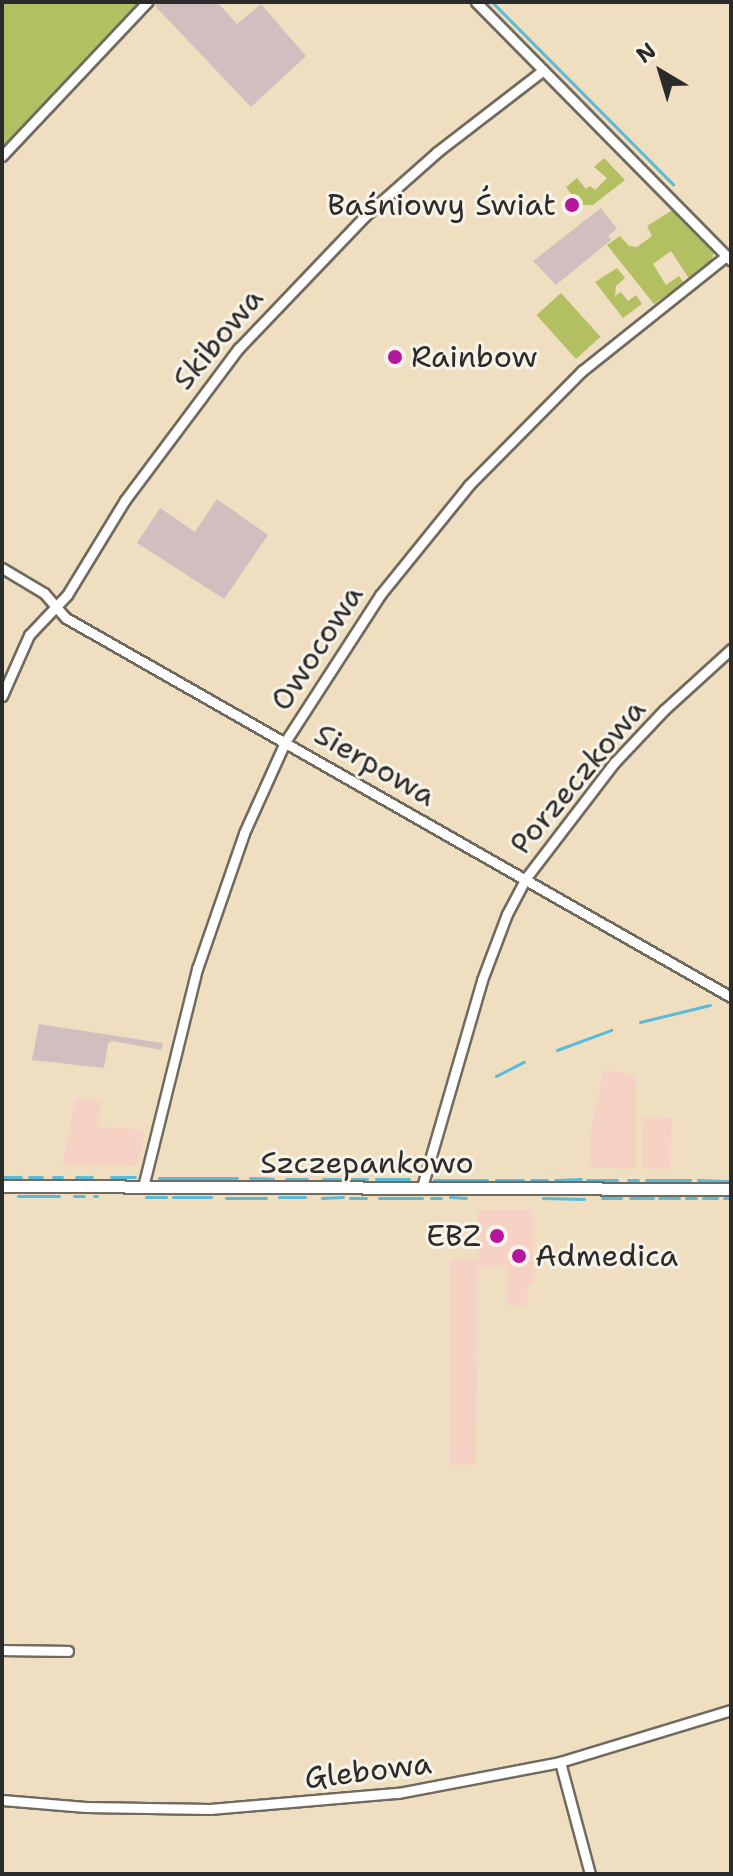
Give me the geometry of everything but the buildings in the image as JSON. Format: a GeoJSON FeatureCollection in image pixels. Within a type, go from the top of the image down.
{"type":"FeatureCollection","features":[{"type":"Feature","properties":{"kind":"street"},"geometry":{"type":"LineString","coordinates":[[2,156],[147,2]]}},
{"type":"Feature","properties":{"kind":"street"},"geometry":{"type":"LineString","coordinates":[[476,2],[728,259]]}},
{"type":"Feature","properties":{"kind":"street","name":"Skibowa"},"geometry":{"type":"LineString","coordinates":[[2,696],[29,635],[55,608],[189,409],[284,297],[413,173],[542,71]]}},
{"type":"Feature","properties":{"kind":"street","name":"Owocowa"},"geometry":{"type":"LineString","coordinates":[[143,1187],[197,969],[244,833],[285,742],[380,595],[469,485],[543,407],[607,349],[728,259]]}},
{"type":"Feature","properties":{"kind":"street","name":"Sierpowa"},"geometry":{"type":"LineString","coordinates":[[2,568],[44,593],[66,618],[731,997]]}},
{"type":"Feature","properties":{"kind":"street","name":"Porzeczkowa"},"geometry":{"type":"LineString","coordinates":[[422,1187],[482,980],[507,914],[526,878],[607,771],[664,710],[731,649]]}},
{"type":"Feature","properties":{"kind":"street","name":"Szczepankowo"},"geometry":{"type":"LineString","coordinates":[[2,1186],[731,1189]]}},
{"type":"Feature","properties":{"kind":"street"},"geometry":{"type":"LineString","coordinates":[[2,1650],[68,1651]]}},
{"type":"Feature","properties":{"kind":"street","name":"Glebowa"},"geometry":{"type":"LineString","coordinates":[[2,1800],[129,1808],[289,1805],[435,1788],[560,1762],[731,1710]]}},
{"type":"Feature","properties":{"kind":"street"},"geometry":{"type":"LineString","coordinates":[[560,1762],[590,1874]]}},
{"type":"Feature","properties":{"kind":"shaded area"},"geometry":{"type":"Polygon","coordinates":[[[159,2],[217,2],[237,24],[261,4],[306,56],[251,107],[155,6],[159,2]]]}},
{"type":"Feature","properties":{"kind":"shaded area"},"geometry":{"type":"Polygon","coordinates":[[[601,208],[617,229],[608,236],[611,240],[556,285],[533,261],[601,208]]]}},
{"type":"Feature","properties":{"kind":"shaded area"},"geometry":{"type":"Polygon","coordinates":[[[217,499],[268,535],[224,599],[137,543],[160,508],[195,532],[217,499]]]}},
{"type":"Feature","properties":{"kind":"shaded area"},"geometry":{"type":"Polygon","coordinates":[[[39,1024],[163,1043],[161,1050],[112,1041],[108,1044],[104,1068],[32,1060],[39,1024]]]}},
{"type":"Feature","properties":{"kind":"shaded area"},"geometry":{"type":"Polygon","coordinates":[[[604,1069],[636,1076],[636,1168],[589,1168],[591,1128],[604,1069]]]}},
{"type":"Feature","properties":{"kind":"shaded area"},"geometry":{"type":"Polygon","coordinates":[[[75,1098],[101,1101],[97,1127],[145,1130],[138,1166],[63,1165],[75,1098]]]}},
{"type":"Feature","properties":{"kind":"shaded area"},"geometry":{"type":"Polygon","coordinates":[[[643,1117],[672,1118],[670,1169],[641,1168],[643,1117]]]}},
{"type":"Feature","properties":{"kind":"shaded area"},"geometry":{"type":"Polygon","coordinates":[[[478,1210],[533,1210],[533,1284],[527,1284],[527,1306],[507,1305],[507,1266],[477,1267],[476,1464],[450,1465],[450,1259],[477,1259],[478,1210]]]}},
{"type":"Feature","properties":{"kind":"green space"},"geometry":{"type":"Polygon","coordinates":[[[2,2],[144,2],[78,66],[2,151],[2,2]]]}},
{"type":"Feature","properties":{"kind":"green space"},"geometry":{"type":"Polygon","coordinates":[[[604,158],[625,180],[593,205],[579,205],[566,187],[577,178],[586,189],[590,186],[595,190],[607,178],[594,167],[604,158]]]}},
{"type":"Feature","properties":{"kind":"green space"},"geometry":{"type":"Polygon","coordinates":[[[674,209],[713,249],[713,256],[710,265],[690,280],[671,251],[653,264],[666,285],[679,276],[684,283],[654,304],[607,245],[620,236],[629,246],[637,247],[652,236],[647,226],[674,209]]]}},
{"type":"Feature","properties":{"kind":"green space"},"geometry":{"type":"Polygon","coordinates":[[[617,268],[625,278],[616,286],[615,296],[621,292],[628,301],[636,295],[642,304],[623,318],[595,282],[617,268]]]}},
{"type":"Feature","properties":{"kind":"green space"},"geometry":{"type":"Polygon","coordinates":[[[561,293],[600,337],[576,359],[536,315],[561,293]]]}},
{"type":"Feature","properties":{"kind":"waterway"},"geometry":{"type":"LineString","coordinates":[[492,2],[673,184]]}},
{"type":"Feature","properties":{"kind":"waterway"},"geometry":{"type":"LineString","coordinates":[[640,1022],[710,1005]]}},
{"type":"Feature","properties":{"kind":"waterway"},"geometry":{"type":"LineString","coordinates":[[557,1050],[611,1030]]}},
{"type":"Feature","properties":{"kind":"waterway"},"geometry":{"type":"LineString","coordinates":[[496,1076],[524,1062]]}},
{"type":"Feature","properties":{"kind":"waterway"},"geometry":{"type":"LineString","coordinates":[[2,1177],[21,1177]]}},
{"type":"Feature","properties":{"kind":"waterway"},"geometry":{"type":"LineString","coordinates":[[29,1177],[42,1177]]}},
{"type":"Feature","properties":{"kind":"waterway"},"geometry":{"type":"LineString","coordinates":[[53,1177],[62,1177]]}},
{"type":"Feature","properties":{"kind":"waterway"},"geometry":{"type":"LineString","coordinates":[[76,1177],[92,1177]]}},
{"type":"Feature","properties":{"kind":"waterway"},"geometry":{"type":"LineString","coordinates":[[111,1177],[135,1177]]}},
{"type":"Feature","properties":{"kind":"waterway"},"geometry":{"type":"LineString","coordinates":[[159,1178],[237,1178]]}},
{"type":"Feature","properties":{"kind":"waterway"},"geometry":{"type":"LineString","coordinates":[[250,1178],[273,1179]]}},
{"type":"Feature","properties":{"kind":"waterway"},"geometry":{"type":"LineString","coordinates":[[286,1179],[307,1179]]}},
{"type":"Feature","properties":{"kind":"waterway"},"geometry":{"type":"LineString","coordinates":[[323,1179],[367,1179]]}},
{"type":"Feature","properties":{"kind":"waterway"},"geometry":{"type":"LineString","coordinates":[[376,1179],[409,1179]]}},
{"type":"Feature","properties":{"kind":"waterway"},"geometry":{"type":"LineString","coordinates":[[555,1180],[581,1179]]}},
{"type":"Feature","properties":{"kind":"waterway"},"geometry":{"type":"LineString","coordinates":[[434,1180],[487,1180]]}},
{"type":"Feature","properties":{"kind":"waterway"},"geometry":{"type":"LineString","coordinates":[[496,1180],[523,1180]]}},
{"type":"Feature","properties":{"kind":"waterway"},"geometry":{"type":"LineString","coordinates":[[531,1180],[547,1180]]}},
{"type":"Feature","properties":{"kind":"waterway"},"geometry":{"type":"LineString","coordinates":[[587,1180],[617,1180]]}},
{"type":"Feature","properties":{"kind":"waterway"},"geometry":{"type":"LineString","coordinates":[[628,1180],[638,1180]]}},
{"type":"Feature","properties":{"kind":"waterway"},"geometry":{"type":"LineString","coordinates":[[646,1180],[690,1180]]}},
{"type":"Feature","properties":{"kind":"waterway"},"geometry":{"type":"LineString","coordinates":[[698,1180],[731,1181]]}},
{"type":"Feature","properties":{"kind":"waterway"},"geometry":{"type":"LineString","coordinates":[[18,1196],[59,1196]]}},
{"type":"Feature","properties":{"kind":"waterway"},"geometry":{"type":"LineString","coordinates":[[74,1196],[84,1196]]}},
{"type":"Feature","properties":{"kind":"waterway"},"geometry":{"type":"LineString","coordinates":[[146,1197],[166,1197]]}},
{"type":"Feature","properties":{"kind":"waterway"},"geometry":{"type":"LineString","coordinates":[[173,1197],[211,1197]]}},
{"type":"Feature","properties":{"kind":"waterway"},"geometry":{"type":"LineString","coordinates":[[279,1197],[305,1197]]}},
{"type":"Feature","properties":{"kind":"waterway"},"geometry":{"type":"LineString","coordinates":[[322,1198],[343,1197]]}},
{"type":"Feature","properties":{"kind":"waterway"},"geometry":{"type":"LineString","coordinates":[[450,1197],[466,1198]]}},
{"type":"Feature","properties":{"kind":"waterway"},"geometry":{"type":"LineString","coordinates":[[226,1198],[266,1198]]}},
{"type":"Feature","properties":{"kind":"waterway"},"geometry":{"type":"LineString","coordinates":[[350,1198],[366,1198]]}},
{"type":"Feature","properties":{"kind":"waterway"},"geometry":{"type":"LineString","coordinates":[[379,1198],[422,1198]]}},
{"type":"Feature","properties":{"kind":"waterway"},"geometry":{"type":"LineString","coordinates":[[431,1198],[441,1198]]}},
{"type":"Feature","properties":{"kind":"waterway"},"geometry":{"type":"LineString","coordinates":[[543,1198],[584,1199]]}},
{"type":"Feature","properties":{"kind":"waterway"},"geometry":{"type":"LineString","coordinates":[[602,1198],[621,1198]]}},
{"type":"Feature","properties":{"kind":"waterway"},"geometry":{"type":"LineString","coordinates":[[630,1198],[653,1198]]}},
{"type":"Feature","properties":{"kind":"waterway"},"geometry":{"type":"LineString","coordinates":[[659,1198],[679,1198]]}},
{"type":"Feature","properties":{"kind":"waterway"},"geometry":{"type":"LineString","coordinates":[[686,1198],[696,1198]]}},
{"type":"Feature","properties":{"kind":"waterway"},"geometry":{"type":"LineString","coordinates":[[703,1198],[717,1198]]}},
{"type":"Feature","properties":{"kind":"waterway"},"geometry":{"type":"LineString","coordinates":[[724,1198],[731,1198]]}},
{"type":"Feature","properties":{"kind":"place","name":"Baśniowy Świat"},"geometry":{"type":"Point","coordinates":[572,205]}},
{"type":"Feature","properties":{"kind":"place","name":"Rainbow"},"geometry":{"type":"Point","coordinates":[395,357]}},
{"type":"Feature","properties":{"kind":"place","name":"EBZ"},"geometry":{"type":"Point","coordinates":[497,1236]}},
{"type":"Feature","properties":{"kind":"place","name":"Admedica"},"geometry":{"type":"Point","coordinates":[519,1256]}}]}
